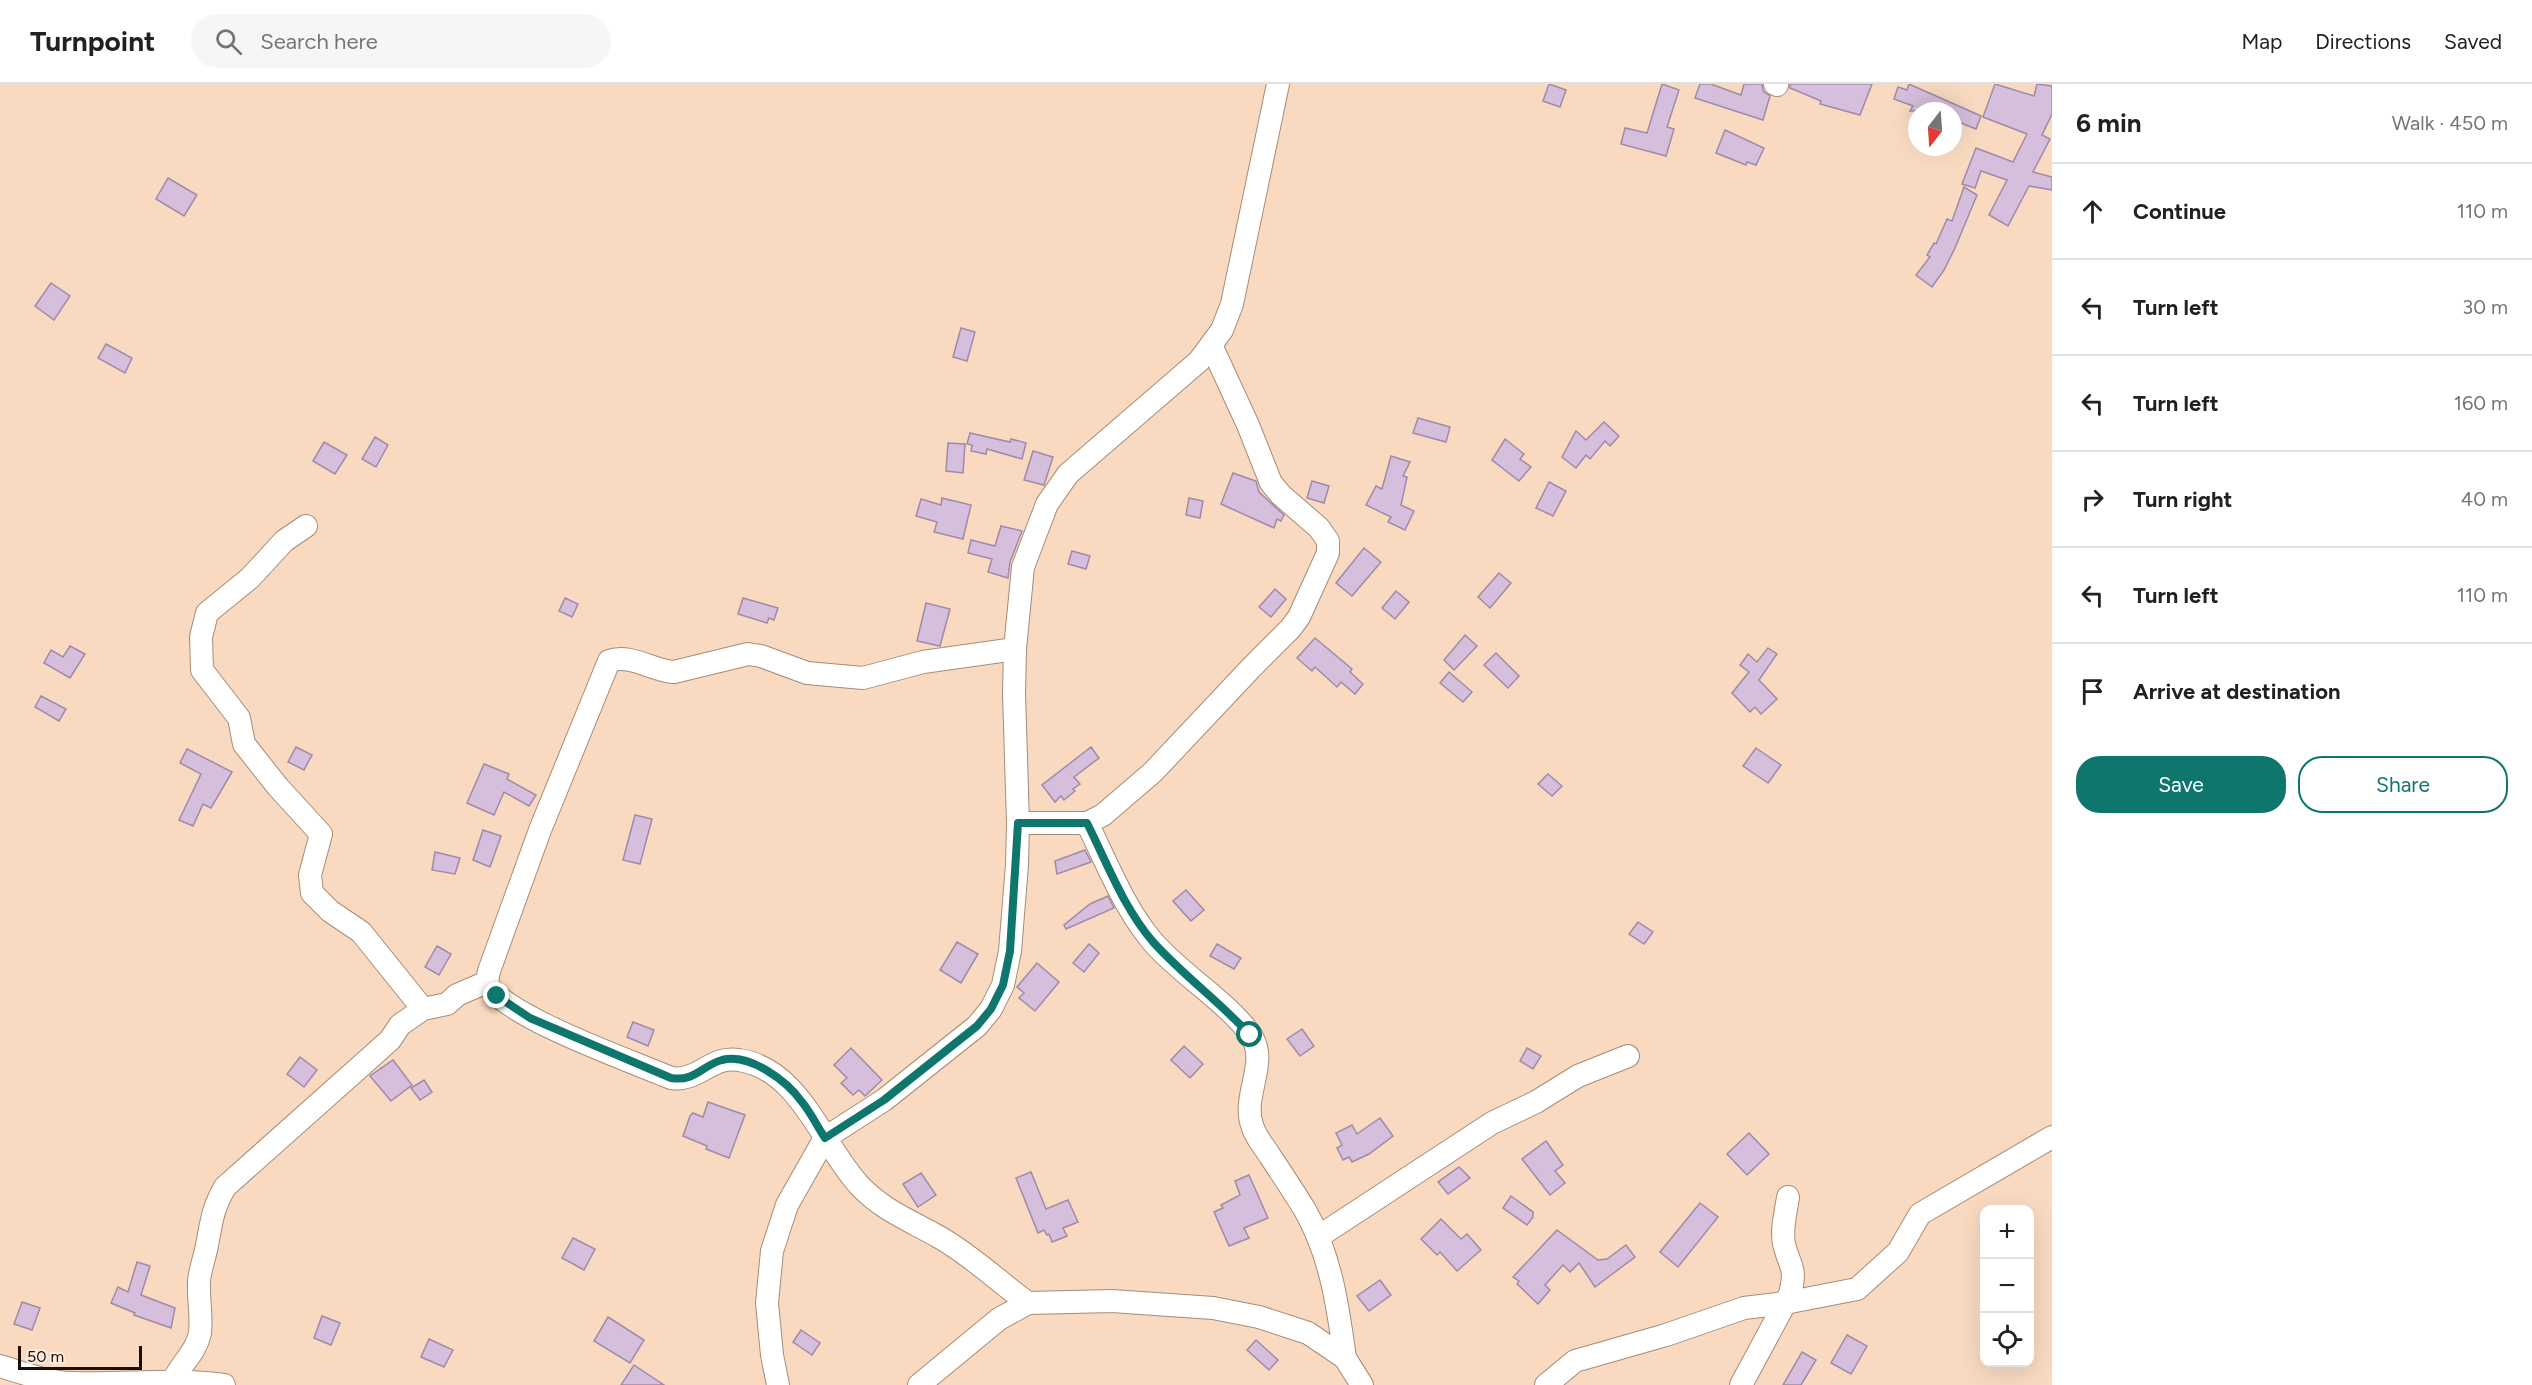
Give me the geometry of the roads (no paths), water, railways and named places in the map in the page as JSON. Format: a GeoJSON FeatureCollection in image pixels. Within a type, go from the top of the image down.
{"type":"FeatureCollection","features":[{"type":"Feature","properties":{"kind":"street"},"geometry":{"type":"LineString","coordinates":[[778,1385],[772,1354],[767,1303],[772,1251],[787,1205],[825,1138],[884,1100],[977,1026],[991,1009],[1003,985],[1010,951],[1018,823],[1015,649],[1023,567],[1047,504],[1068,474],[1199,361],[1212,347],[1222,330],[1232,304],[1278,84]]}},
{"type":"Feature","properties":{"kind":"street"},"geometry":{"type":"LineString","coordinates":[[1018,823],[1087,823],[1103,815],[1153,772],[1290,629],[1299,617],[1328,553],[1328,541],[1319,528],[1281,495],[1271,483],[1248,425],[1212,347]]}},
{"type":"Feature","properties":{"kind":"street"},"geometry":{"type":"LineString","coordinates":[[306,526],[284,541],[250,578],[207,613],[201,637],[202,670],[239,717],[244,744],[278,787],[321,834],[310,875],[312,893],[330,910],[361,932],[423,1009]]}},
{"type":"Feature","properties":{"kind":"street"},"geometry":{"type":"LineString","coordinates":[[1015,649],[923,662],[862,678],[807,673],[761,656],[748,654],[674,672],[624,658],[609,661],[540,830],[487,982],[489,988],[497,996],[530,1018],[671,1078],[682,1080],[724,1060],[739,1060],[759,1067],[783,1081],[801,1100],[848,1173],[878,1203],[894,1215],[941,1238],[1028,1303]]}},
{"type":"Feature","properties":{"kind":"street"},"geometry":{"type":"LineString","coordinates":[[1087,823],[1130,911],[1153,942],[1229,1011],[1250,1035],[1256,1049],[1257,1066],[1248,1103],[1248,1115],[1253,1131],[1305,1211],[1318,1237],[1336,1295],[1345,1358],[1362,1385]]}},
{"type":"Feature","properties":{"kind":"street"},"geometry":{"type":"LineString","coordinates":[[161,1382],[178,1369],[194,1352],[200,1332],[199,1279],[210,1221],[225,1187],[390,1040],[400,1024],[423,1009],[447,1004],[457,994],[487,982]]}},
{"type":"Feature","properties":{"kind":"street"},"geometry":{"type":"LineString","coordinates":[[1318,1237],[1492,1123],[1536,1102],[1578,1076],[1628,1056]]}},
{"type":"Feature","properties":{"kind":"street"},"geometry":{"type":"LineString","coordinates":[[1546,1385],[1575,1361],[1666,1335],[1744,1308],[1785,1303],[1857,1289],[1898,1252],[1920,1214],[2052,1137]]}},
{"type":"Feature","properties":{"kind":"street"},"geometry":{"type":"LineString","coordinates":[[1742,1385],[1785,1303],[1794,1279],[1793,1266],[1784,1244],[1784,1222],[1788,1197]]}},
{"type":"Feature","properties":{"kind":"street"},"geometry":{"type":"LineString","coordinates":[[919,1385],[999,1319],[1028,1303],[1112,1301],[1213,1308],[1259,1317],[1308,1334],[1345,1358]]}},
{"type":"Feature","properties":{"kind":"street"},"geometry":{"type":"LineString","coordinates":[[0,1366],[37,1378],[71,1383],[161,1382],[224,1385]]}}]}
